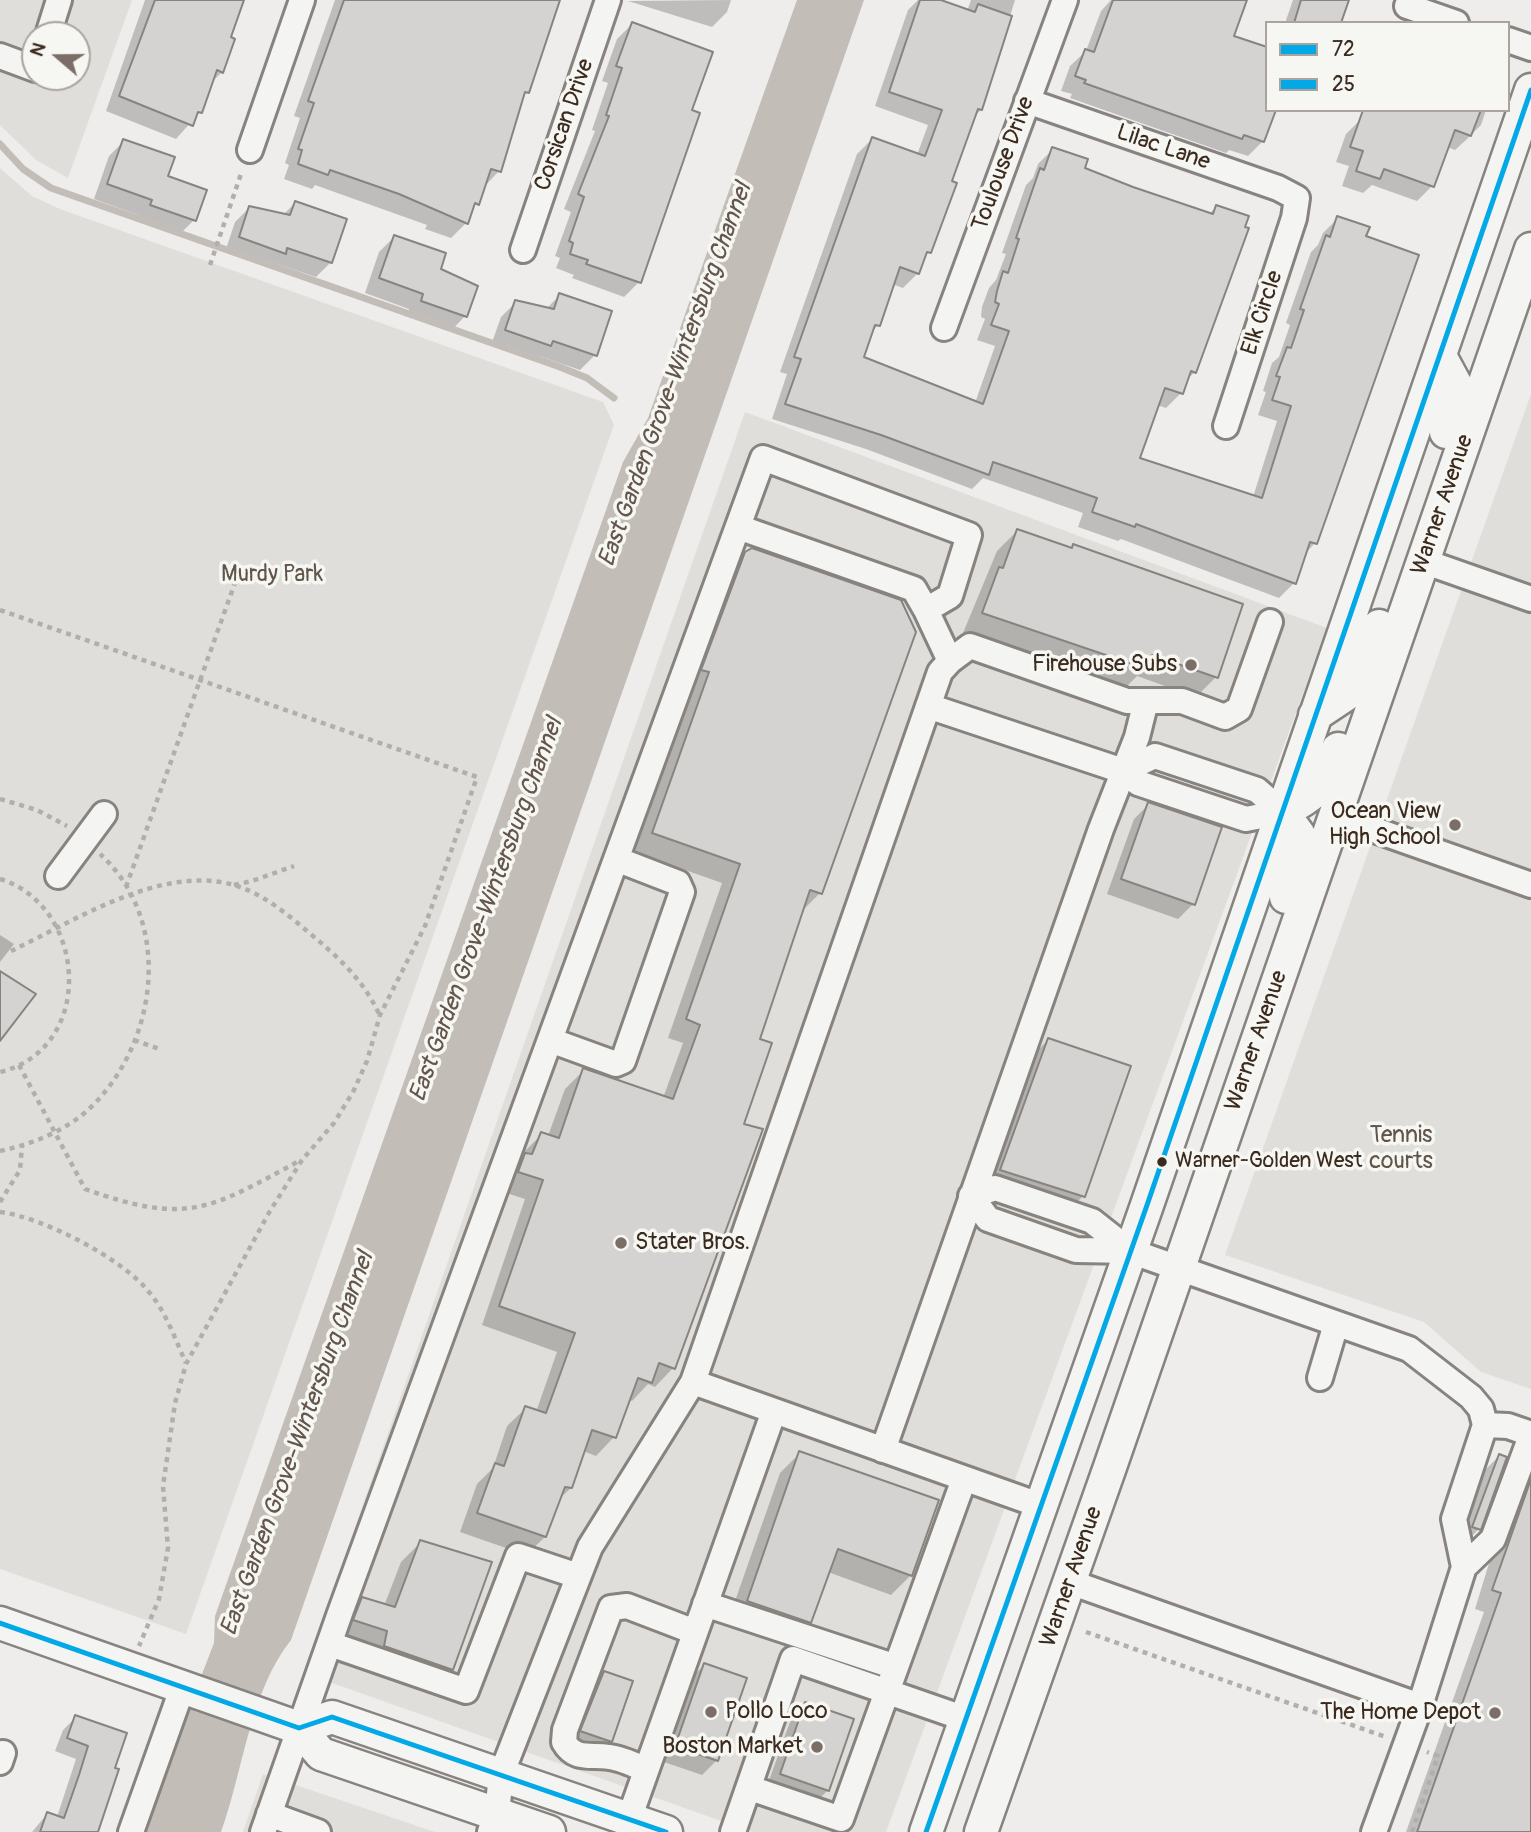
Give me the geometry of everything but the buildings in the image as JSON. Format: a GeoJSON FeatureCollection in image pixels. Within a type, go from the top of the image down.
{"type":"FeatureCollection","features":[{"type":"Feature","properties":{"kind":"main road"},"geometry":{"type":"LineString","coordinates":[[926,1832],[1042,1506],[1531,90]]}},
{"type":"Feature","properties":{"kind":"main road","name":"Warner Avenue"},"geometry":{"type":"LineString","coordinates":[[981,1832],[1179,1269],[1531,248]]}},
{"type":"Feature","properties":{"kind":"main road"},"geometry":{"type":"LineString","coordinates":[[1315,715],[1348,692],[1368,657],[1390,597],[1423,561],[1413,539],[1459,391],[1440,356]]}},
{"type":"Feature","properties":{"kind":"main road"},"geometry":{"type":"LineString","coordinates":[[1282,812],[1314,795],[1328,780],[1352,713],[1381,684]]}},
{"type":"Feature","properties":{"kind":"main road"},"geometry":{"type":"LineString","coordinates":[[1277,984],[1272,937],[1297,866],[1299,835],[1282,812]]}},
{"type":"Feature","properties":{"kind":"main road"},"geometry":{"type":"LineString","coordinates":[[0,1623],[299,1728],[321,1754],[493,1823],[549,1832]]}},
{"type":"Feature","properties":{"kind":"main road"},"geometry":{"type":"LineString","coordinates":[[299,1728],[332,1717],[666,1832]]}},
{"type":"Feature","properties":{"kind":"street"},"geometry":{"type":"LineString","coordinates":[[53,21],[60,0]]}},
{"type":"Feature","properties":{"kind":"street"},"geometry":{"type":"LineString","coordinates":[[250,150],[302,0]]}},
{"type":"Feature","properties":{"kind":"street","name":"Corsican Drive"},"geometry":{"type":"LineString","coordinates":[[523,250],[608,0]]}},
{"type":"Feature","properties":{"kind":"street","name":"Toulouse Drive"},"geometry":{"type":"LineString","coordinates":[[944,328],[1065,0]]}},
{"type":"Feature","properties":{"kind":"street"},"geometry":{"type":"LineString","coordinates":[[1406,10],[1448,21]]}},
{"type":"Feature","properties":{"kind":"street"},"geometry":{"type":"LineString","coordinates":[[1510,41],[1531,48]]}},
{"type":"Feature","properties":{"kind":"street"},"geometry":{"type":"LineString","coordinates":[[0,56],[21,64]]}},
{"type":"Feature","properties":{"kind":"street","name":"Lilac Lane"},"geometry":{"type":"LineString","coordinates":[[1027,101],[1278,188],[1297,198]]}},
{"type":"Feature","properties":{"kind":"street","name":"Elk Circle"},"geometry":{"type":"LineString","coordinates":[[1226,426],[1294,218],[1297,198]]}},
{"type":"Feature","properties":{"kind":"street"},"geometry":{"type":"LineString","coordinates":[[318,1832],[266,1823],[763,458],[969,535],[950,596],[926,610]]}},
{"type":"Feature","properties":{"kind":"street"},"geometry":{"type":"LineString","coordinates":[[738,527],[914,589],[950,660]]}},
{"type":"Feature","properties":{"kind":"street"},"geometry":{"type":"LineString","coordinates":[[1423,561],[1531,599]]}},
{"type":"Feature","properties":{"kind":"street"},"geometry":{"type":"LineString","coordinates":[[493,1823],[501,1775],[590,1547],[693,1382],[940,672],[950,660],[970,646],[1127,701],[1182,701],[1225,717],[1239,709],[1270,621]]}},
{"type":"Feature","properties":{"kind":"street"},"geometry":{"type":"LineString","coordinates":[[883,1450],[971,1196],[1137,737],[1146,701]]}},
{"type":"Feature","properties":{"kind":"street"},"geometry":{"type":"LineString","coordinates":[[928,706],[1124,771],[1155,756],[1257,790],[1282,812]]}},
{"type":"Feature","properties":{"kind":"street"},"geometry":{"type":"LineString","coordinates":[[58,876],[104,814]]}},
{"type":"Feature","properties":{"kind":"street"},"geometry":{"type":"LineString","coordinates":[[1335,816],[1531,885]]}},
{"type":"Feature","properties":{"kind":"street"},"geometry":{"type":"LineString","coordinates":[[550,1041],[615,1064],[623,1061],[682,892],[678,883],[616,859]]}},
{"type":"Feature","properties":{"kind":"street"},"geometry":{"type":"LineString","coordinates":[[971,1196],[995,1188],[1092,1221],[1130,1251],[1409,1349],[1471,1397],[1481,1409],[1485,1425],[1454,1519],[1464,1567]]}},
{"type":"Feature","properties":{"kind":"street"},"geometry":{"type":"LineString","coordinates":[[971,1196],[988,1219],[1076,1251],[1130,1251]]}},
{"type":"Feature","properties":{"kind":"street"},"geometry":{"type":"LineString","coordinates":[[1320,1378],[1336,1324]]}},
{"type":"Feature","properties":{"kind":"street"},"geometry":{"type":"LineString","coordinates":[[693,1382],[1042,1506]]}},
{"type":"Feature","properties":{"kind":"street"},"geometry":{"type":"LineString","coordinates":[[629,1819],[774,1410]]}},
{"type":"Feature","properties":{"kind":"street"},"geometry":{"type":"LineString","coordinates":[[1374,1832],[1420,1706],[1464,1567],[1493,1539],[1531,1435],[1508,1426],[1485,1425]]}},
{"type":"Feature","properties":{"kind":"street"},"geometry":{"type":"LineString","coordinates":[[750,1788],[841,1819],[964,1479]]}},
{"type":"Feature","properties":{"kind":"street"},"geometry":{"type":"LineString","coordinates":[[330,1644],[466,1690],[518,1556],[578,1576]]}},
{"type":"Feature","properties":{"kind":"street"},"geometry":{"type":"LineString","coordinates":[[1070,1582],[1420,1706]]}},
{"type":"Feature","properties":{"kind":"street"},"geometry":{"type":"LineString","coordinates":[[705,1604],[896,1667]]}},
{"type":"Feature","properties":{"kind":"street"},"geometry":{"type":"LineString","coordinates":[[646,1770],[610,1756],[583,1757],[568,1749],[564,1742],[565,1730],[611,1608],[627,1606],[695,1632]]}},
{"type":"Feature","properties":{"kind":"street"},"geometry":{"type":"LineString","coordinates":[[733,1832],[793,1659],[966,1719]]}},
{"type":"Feature","properties":{"kind":"street"},"geometry":{"type":"LineString","coordinates":[[131,1832],[182,1689]]}},
{"type":"Feature","properties":{"kind":"path"},"geometry":{"type":"LineString","coordinates":[[210,265],[250,150]]}},
{"type":"Feature","properties":{"kind":"path"},"geometry":{"type":"LineString","coordinates":[[126,887],[241,566]]}},
{"type":"Feature","properties":{"kind":"path"},"geometry":{"type":"LineString","coordinates":[[0,610],[477,777],[425,926],[380,1015],[354,1092],[334,1123],[302,1160],[186,1364],[168,1440],[163,1486],[168,1548],[159,1599],[128,1669]]}},
{"type":"Feature","properties":{"kind":"path"},"geometry":{"type":"LineString","coordinates":[[0,799],[37,810],[85,841],[109,862],[131,895],[143,926],[149,974],[147,1000],[134,1040],[113,1083],[90,1108],[55,1131],[23,1146],[0,1151]]}},
{"type":"Feature","properties":{"kind":"path"},"geometry":{"type":"LineString","coordinates":[[233,885],[294,866]]}},
{"type":"Feature","properties":{"kind":"path"},"geometry":{"type":"LineString","coordinates":[[0,878],[28,891],[42,904],[59,929],[71,982],[66,1012],[44,1045],[19,1065],[0,1072]]}},
{"type":"Feature","properties":{"kind":"path"},"geometry":{"type":"LineString","coordinates":[[11,951],[165,882],[195,879],[233,885],[272,903],[338,957],[368,990],[380,1015]]}},
{"type":"Feature","properties":{"kind":"path"},"geometry":{"type":"LineString","coordinates":[[134,1040],[162,1050]]}},
{"type":"Feature","properties":{"kind":"path"},"geometry":{"type":"LineString","coordinates":[[19,1065],[85,1189],[126,1203],[176,1211],[202,1208],[231,1198],[302,1160]]}},
{"type":"Feature","properties":{"kind":"path"},"geometry":{"type":"LineString","coordinates":[[0,1202],[20,1170],[23,1146]]}},
{"type":"Feature","properties":{"kind":"path"},"geometry":{"type":"LineString","coordinates":[[0,1212],[40,1221],[72,1237],[116,1265],[148,1290],[163,1313],[186,1364]]}},
{"type":"Feature","properties":{"kind":"path"},"geometry":{"type":"LineString","coordinates":[[1086,1632],[1438,1756],[1412,1832]]}},
{"type":"Feature","properties":{"kind":"shaded area"},"geometry":{"type":"Polygon","coordinates":[[[0,0],[132,0],[68,178],[36,160],[0,125],[0,0]]]}},
{"type":"Feature","properties":{"kind":"shaded area","name":"Murdy Park"},"geometry":{"type":"Polygon","coordinates":[[[0,168],[32,196],[60,209],[603,402],[614,425],[186,1634],[0,1569],[0,168]]]}},
{"type":"Feature","properties":{"kind":"shaded area","name":"Ocean View High School"},"geometry":{"type":"Polygon","coordinates":[[[1531,394],[1531,1389],[1481,1372],[1424,1322],[1225,1255],[1531,394]]]}},
{"type":"Feature","properties":{"kind":"shaded area"},"geometry":{"type":"Polygon","coordinates":[[[745,412],[1327,628],[886,1832],[752,1832],[304,1673],[745,412]]]}},
{"type":"Feature","properties":{"kind":"shaded area"},"geometry":{"type":"Polygon","coordinates":[[[263,1774],[435,1832],[243,1832],[263,1774]]]}},
{"type":"Feature","properties":{"kind":"water","name":"East Garden Grove-Wintersburg Channel"},"geometry":{"type":"Polygon","coordinates":[[[797,0],[864,0],[291,1640],[277,1660],[257,1707],[221,1832],[141,1832],[214,1643],[215,1616],[623,462],[648,418],[797,0]]]}},
{"type":"Feature","properties":{"kind":"waterway"},"geometry":{"type":"LineString","coordinates":[[0,144],[23,169],[51,188],[560,367],[587,378],[614,398]]}},
{"type":"Feature","properties":{"kind":"transit line","name":"72"},"geometry":{"type":"LineString","coordinates":[[926,1832],[1146,1208],[1531,90]]}},
{"type":"Feature","properties":{"kind":"transit line","name":"25"},"geometry":{"type":"LineString","coordinates":[[0,1623],[299,1728],[332,1717],[666,1832]]}},
{"type":"Feature","properties":{"kind":"place","name":"Firehouse Subs"},"geometry":{"type":"Point","coordinates":[1191,665]}},
{"type":"Feature","properties":{"kind":"place","name":"Ocean View High School"},"geometry":{"type":"Point","coordinates":[1455,825]}},
{"type":"Feature","properties":{"kind":"place","name":"Warner-Golden West"},"geometry":{"type":"Point","coordinates":[1162,1162]}},
{"type":"Feature","properties":{"kind":"place","name":"Stater Bros."},"geometry":{"type":"Point","coordinates":[621,1243]}},
{"type":"Feature","properties":{"kind":"place","name":"Pollo Loco"},"geometry":{"type":"Point","coordinates":[711,1712]}},
{"type":"Feature","properties":{"kind":"place","name":"The Home Depot"},"geometry":{"type":"Point","coordinates":[1495,1713]}},
{"type":"Feature","properties":{"kind":"place","name":"Boston Market"},"geometry":{"type":"Point","coordinates":[817,1747]}},
{"type":"Feature","properties":{"kind":"park label","name":"Tennis courts"},"geometry":{"type":"Point","coordinates":[1401,1149]}}]}
